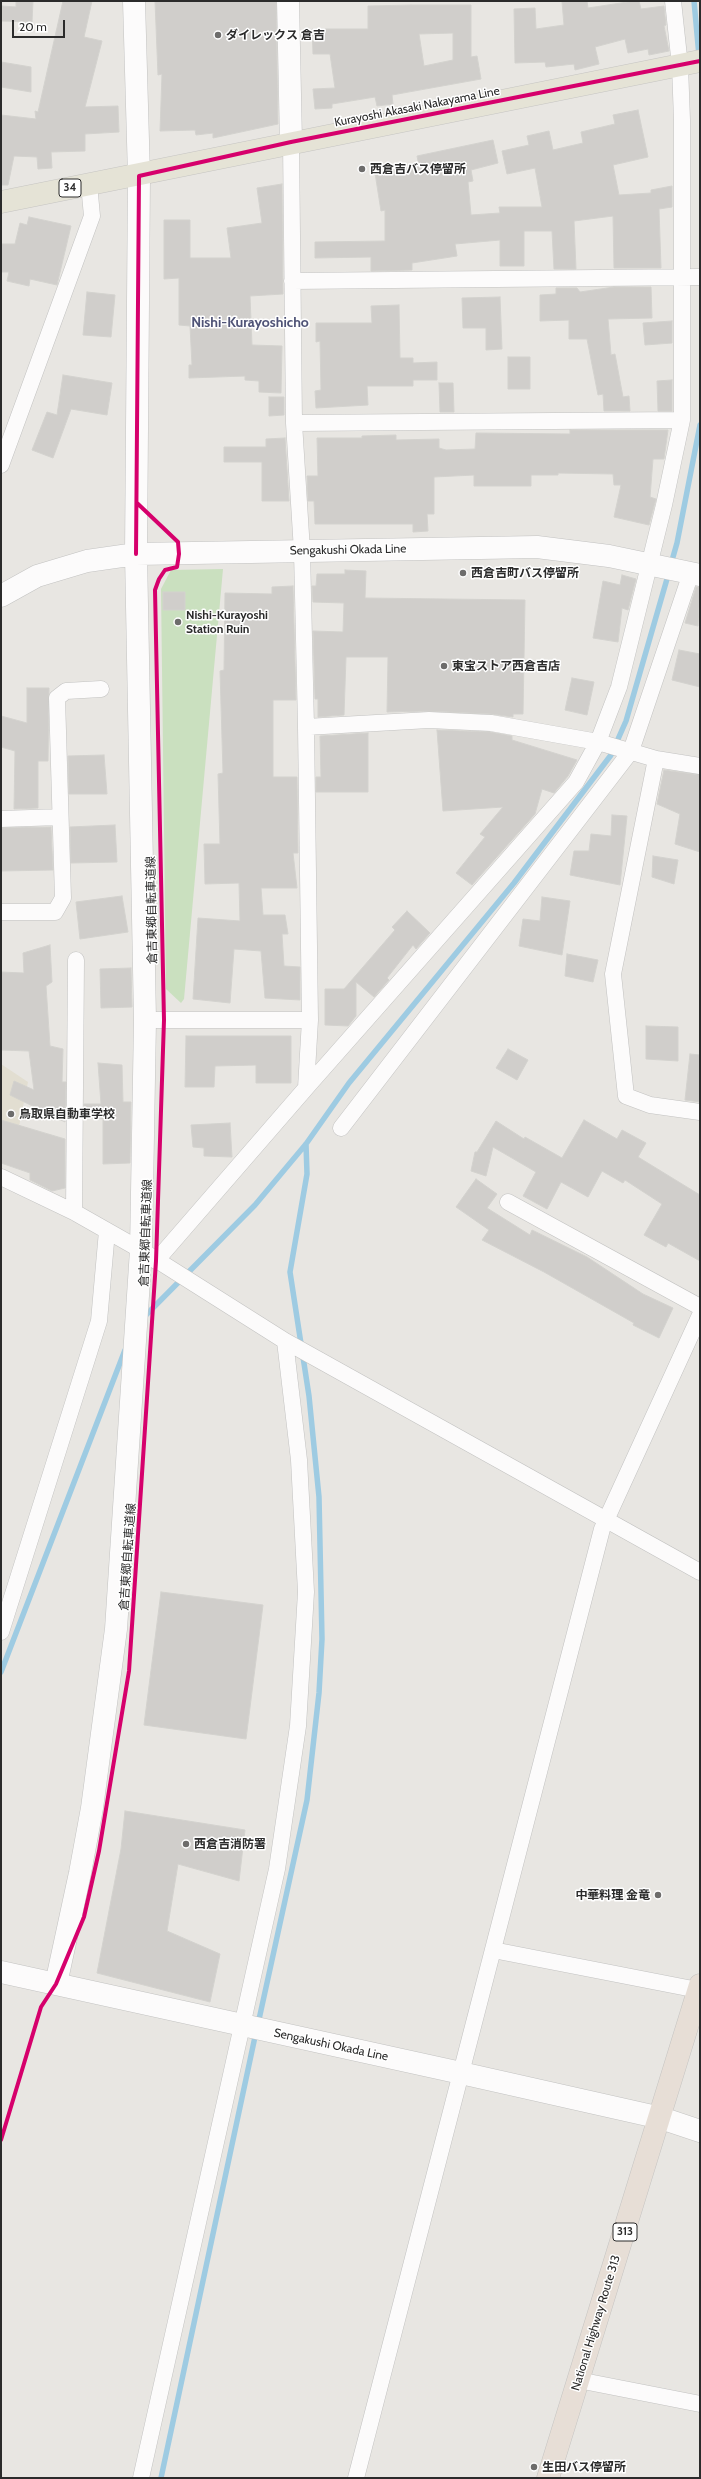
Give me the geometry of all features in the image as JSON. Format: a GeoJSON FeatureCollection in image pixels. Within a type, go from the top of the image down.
{"type":"FeatureCollection","features":[{"type":"Feature","properties":{"kind":"highway","name":"National Highway Route 313"},"geometry":{"type":"LineString","coordinates":[[548,2478],[661,2118],[699,1988]]}},
{"type":"Feature","properties":{"kind":"main road"},"geometry":{"type":"LineString","coordinates":[[56,1984],[80,1873],[92,1808],[116,1629],[138,1303],[148,1255],[136,554],[139,176],[134,1]]}},
{"type":"Feature","properties":{"kind":"main road"},"geometry":{"type":"LineString","coordinates":[[288,1],[291,142]]}},
{"type":"Feature","properties":{"kind":"main road","name":"Kurayoshi Akasaki Nakayama Line"},"geometry":{"type":"LineString","coordinates":[[1,202],[89,184],[139,176],[291,142],[690,64]]}},
{"type":"Feature","properties":{"kind":"main road","name":"Sengakushi Okada Line"},"geometry":{"type":"LineString","coordinates":[[2,592],[37,576],[87,561],[136,554],[537,547],[610,556],[692,573]]}},
{"type":"Feature","properties":{"kind":"main road","name":"Sengakushi Okada Line"},"geometry":{"type":"LineString","coordinates":[[1,1972],[461,2072],[661,2118],[700,2131]]}},
{"type":"Feature","properties":{"kind":"street"},"geometry":{"type":"LineString","coordinates":[[148,1255],[306,1088],[576,782],[598,742],[619,687],[653,565],[682,420],[683,277],[690,64],[673,1]]}},
{"type":"Feature","properties":{"kind":"street"},"geometry":{"type":"LineString","coordinates":[[291,142],[294,423],[302,551],[306,727],[310,1020],[306,1088]]}},
{"type":"Feature","properties":{"kind":"street"},"geometry":{"type":"LineString","coordinates":[[1,465],[92,216],[89,184]]}},
{"type":"Feature","properties":{"kind":"street"},"geometry":{"type":"LineString","coordinates":[[292,281],[700,277]]}},
{"type":"Feature","properties":{"kind":"street"},"geometry":{"type":"LineString","coordinates":[[294,423],[682,420]]}},
{"type":"Feature","properties":{"kind":"street"},"geometry":{"type":"LineString","coordinates":[[341,1128],[632,751],[692,573]]}},
{"type":"Feature","properties":{"kind":"street"},"geometry":{"type":"LineString","coordinates":[[1,912],[55,912],[63,898],[57,698],[66,691],[101,689]]}},
{"type":"Feature","properties":{"kind":"street"},"geometry":{"type":"LineString","coordinates":[[306,727],[430,720],[491,723],[598,742],[656,759],[700,766]]}},
{"type":"Feature","properties":{"kind":"street"},"geometry":{"type":"LineString","coordinates":[[656,759],[613,974],[626,1096],[650,1105],[700,1112]]}},
{"type":"Feature","properties":{"kind":"street"},"geometry":{"type":"LineString","coordinates":[[1,819],[60,817]]}},
{"type":"Feature","properties":{"kind":"street"},"geometry":{"type":"LineString","coordinates":[[74,1212],[76,960]]}},
{"type":"Feature","properties":{"kind":"street"},"geometry":{"type":"LineString","coordinates":[[145,1020],[310,1020]]}},
{"type":"Feature","properties":{"kind":"street"},"geometry":{"type":"LineString","coordinates":[[1,1177],[74,1212],[194,1282],[290,1344],[608,1519],[700,1572]]}},
{"type":"Feature","properties":{"kind":"street"},"geometry":{"type":"LineString","coordinates":[[508,1202],[700,1307]]}},
{"type":"Feature","properties":{"kind":"street"},"geometry":{"type":"LineString","coordinates":[[1,1632],[99,1321],[107,1231]]}},
{"type":"Feature","properties":{"kind":"street"},"geometry":{"type":"LineString","coordinates":[[356,2478],[602,1530],[700,1316]]}},
{"type":"Feature","properties":{"kind":"street"},"geometry":{"type":"LineString","coordinates":[[141,2478],[244,2026],[277,1869],[298,1726],[306,1592],[299,1460],[290,1344]]}},
{"type":"Feature","properties":{"kind":"street"},"geometry":{"type":"LineString","coordinates":[[493,1950],[699,1988]]}},
{"type":"Feature","properties":{"kind":"street"},"geometry":{"type":"LineString","coordinates":[[578,2380],[700,2404]]}},
{"type":"Feature","properties":{"kind":"shaded area","name":"鳥取県自動車学校"},"geometry":{"type":"Polygon","coordinates":[[[1,1064],[28,1082],[15,1146],[1,1166],[1,1064]]]}},
{"type":"Feature","properties":{"kind":"green space"},"geometry":{"type":"Polygon","coordinates":[[[223,569],[184,999],[181,1003],[166,989],[161,589],[171,570],[223,569]]]}},
{"type":"Feature","properties":{"kind":"building"},"geometry":{"type":"Polygon","coordinates":[[[16,1],[33,1],[32,22],[2,21],[2,6],[16,7],[16,1]]]}},
{"type":"Feature","properties":{"kind":"building"},"geometry":{"type":"Polygon","coordinates":[[[63,1],[92,1],[84,37],[102,41],[85,107],[118,106],[119,132],[85,134],[85,151],[51,152],[52,168],[38,169],[37,157],[14,156],[8,185],[1,185],[1,115],[36,119],[35,111],[38,112],[63,1]]]}},
{"type":"Feature","properties":{"kind":"building"},"geometry":{"type":"Polygon","coordinates":[[[155,1],[276,1],[278,124],[213,138],[213,133],[196,135],[195,130],[160,131],[162,74],[158,75],[155,1]]]}},
{"type":"Feature","properties":{"kind":"building"},"geometry":{"type":"Polygon","coordinates":[[[587,1],[588,8],[634,1],[639,1],[641,9],[664,6],[666,25],[664,26],[669,51],[649,55],[648,49],[628,53],[625,39],[595,47],[599,64],[575,70],[574,64],[546,67],[545,62],[515,63],[514,9],[535,8],[536,29],[564,25],[562,2],[587,1]]]}},
{"type":"Feature","properties":{"kind":"building"},"geometry":{"type":"Polygon","coordinates":[[[471,5],[471,57],[477,56],[481,79],[392,95],[393,104],[377,106],[375,97],[332,104],[332,108],[315,109],[313,89],[335,88],[330,54],[313,54],[312,29],[368,29],[368,6],[471,5]],[[453,33],[419,34],[424,66],[453,60],[453,33]]]}},
{"type":"Feature","properties":{"kind":"building"},"geometry":{"type":"Polygon","coordinates":[[[1,62],[31,67],[31,92],[1,87],[1,62]]]}},
{"type":"Feature","properties":{"kind":"building"},"geometry":{"type":"Polygon","coordinates":[[[638,110],[648,157],[613,165],[619,195],[651,193],[651,190],[672,186],[672,207],[659,209],[661,268],[614,268],[613,216],[574,221],[576,269],[554,269],[552,231],[524,231],[524,266],[500,266],[500,240],[455,244],[457,256],[412,263],[412,270],[371,271],[371,257],[315,258],[315,242],[385,241],[385,210],[381,211],[375,173],[419,166],[417,156],[493,140],[498,163],[471,170],[473,181],[468,182],[471,215],[500,213],[499,207],[542,207],[535,168],[507,174],[502,151],[529,145],[527,136],[549,131],[553,150],[583,143],[581,132],[615,124],[613,115],[638,110]]]}},
{"type":"Feature","properties":{"kind":"building"},"geometry":{"type":"Polygon","coordinates":[[[282,184],[283,294],[250,296],[252,345],[282,346],[281,393],[259,392],[259,381],[245,380],[245,376],[189,378],[189,365],[192,365],[190,326],[179,325],[179,278],[164,279],[164,220],[190,220],[190,258],[231,258],[227,228],[262,223],[257,188],[282,184]]]}},
{"type":"Feature","properties":{"kind":"building"},"geometry":{"type":"Polygon","coordinates":[[[29,217],[71,226],[57,285],[30,279],[29,286],[7,281],[9,272],[1,272],[1,244],[15,244],[20,223],[27,225],[29,217]]]}},
{"type":"Feature","properties":{"kind":"building"},"geometry":{"type":"Polygon","coordinates":[[[614,287],[651,287],[652,318],[608,319],[611,355],[615,354],[623,397],[629,396],[630,411],[604,411],[603,394],[598,395],[587,339],[569,339],[569,320],[540,321],[540,295],[556,294],[556,288],[577,288],[580,292],[614,287]]]}},
{"type":"Feature","properties":{"kind":"building"},"geometry":{"type":"Polygon","coordinates":[[[87,292],[115,295],[111,337],[83,335],[87,292]]]}},
{"type":"Feature","properties":{"kind":"building"},"geometry":{"type":"Polygon","coordinates":[[[500,297],[502,349],[486,350],[486,328],[463,328],[462,298],[500,297]]]}},
{"type":"Feature","properties":{"kind":"building"},"geometry":{"type":"Polygon","coordinates":[[[399,305],[400,358],[413,358],[413,363],[437,362],[437,380],[413,380],[413,386],[367,386],[368,405],[316,408],[315,391],[321,390],[320,341],[316,342],[316,323],[372,323],[371,306],[399,305]]]}},
{"type":"Feature","properties":{"kind":"building"},"geometry":{"type":"Polygon","coordinates":[[[672,321],[672,343],[645,345],[643,323],[672,321]]]}},
{"type":"Feature","properties":{"kind":"building"},"geometry":{"type":"Polygon","coordinates":[[[508,357],[530,357],[530,389],[508,389],[508,357]]]}},
{"type":"Feature","properties":{"kind":"building"},"geometry":{"type":"Polygon","coordinates":[[[63,375],[112,383],[107,415],[71,409],[53,458],[32,450],[47,412],[57,415],[63,375]]]}},
{"type":"Feature","properties":{"kind":"building"},"geometry":{"type":"Polygon","coordinates":[[[672,380],[672,411],[658,411],[657,381],[672,380]]]}},
{"type":"Feature","properties":{"kind":"building"},"geometry":{"type":"Polygon","coordinates":[[[439,383],[453,383],[454,412],[440,412],[439,383]]]}},
{"type":"Feature","properties":{"kind":"building"},"geometry":{"type":"Polygon","coordinates":[[[269,397],[284,397],[284,415],[269,416],[269,397]]]}},
{"type":"Feature","properties":{"kind":"building"},"geometry":{"type":"Polygon","coordinates":[[[570,430],[668,430],[664,459],[653,459],[650,497],[656,499],[649,525],[614,517],[621,485],[614,485],[613,474],[558,473],[558,475],[531,475],[531,486],[474,486],[474,475],[434,477],[434,514],[427,514],[428,531],[413,532],[413,524],[315,524],[314,501],[308,501],[307,476],[318,476],[317,438],[362,438],[362,436],[396,435],[396,440],[439,439],[439,448],[446,450],[475,449],[476,433],[570,434],[570,430]]]}},
{"type":"Feature","properties":{"kind":"building"},"geometry":{"type":"Polygon","coordinates":[[[285,438],[289,501],[262,501],[262,462],[224,462],[224,447],[266,447],[266,439],[285,438]]]}},
{"type":"Feature","properties":{"kind":"building"},"geometry":{"type":"Polygon","coordinates":[[[345,570],[366,571],[365,598],[525,600],[523,714],[513,714],[513,717],[491,714],[429,711],[387,712],[388,657],[346,657],[344,715],[318,717],[318,699],[315,699],[313,631],[343,632],[344,603],[313,602],[312,586],[316,586],[317,574],[345,574],[345,570]]]}},
{"type":"Feature","properties":{"kind":"building"},"geometry":{"type":"Polygon","coordinates":[[[622,575],[636,579],[628,610],[622,608],[618,642],[593,638],[603,581],[620,585],[622,575]]]}},
{"type":"Feature","properties":{"kind":"building"},"geometry":{"type":"Polygon","coordinates":[[[293,586],[296,700],[273,700],[273,777],[297,777],[298,853],[293,853],[297,888],[261,888],[263,915],[285,915],[288,934],[282,934],[284,966],[300,967],[300,1000],[265,998],[261,951],[234,949],[230,1003],[193,999],[198,918],[240,921],[239,883],[205,884],[204,844],[220,844],[218,774],[223,773],[220,671],[224,670],[225,593],[272,594],[272,587],[293,586]]]}},
{"type":"Feature","properties":{"kind":"building"},"geometry":{"type":"Polygon","coordinates":[[[696,587],[700,587],[698,626],[685,623],[696,587]]]}},
{"type":"Feature","properties":{"kind":"building"},"geometry":{"type":"Polygon","coordinates":[[[163,592],[185,592],[185,610],[163,610],[163,592]]]}},
{"type":"Feature","properties":{"kind":"building"},"geometry":{"type":"Polygon","coordinates":[[[679,650],[700,654],[700,687],[672,680],[679,650]]]}},
{"type":"Feature","properties":{"kind":"building"},"geometry":{"type":"Polygon","coordinates":[[[572,678],[594,682],[587,715],[565,710],[572,678]]]}},
{"type":"Feature","properties":{"kind":"building"},"geometry":{"type":"Polygon","coordinates":[[[27,688],[49,688],[48,761],[38,761],[38,808],[14,809],[15,751],[1,747],[1,716],[27,723],[27,688]]]}},
{"type":"Feature","properties":{"kind":"building"},"geometry":{"type":"Polygon","coordinates":[[[437,730],[490,732],[512,736],[512,740],[577,760],[568,776],[554,793],[542,789],[535,814],[472,885],[456,873],[485,837],[480,834],[503,807],[443,811],[437,730]]]}},
{"type":"Feature","properties":{"kind":"building"},"geometry":{"type":"Polygon","coordinates":[[[368,733],[368,792],[316,792],[316,777],[321,777],[320,736],[368,733]]]}},
{"type":"Feature","properties":{"kind":"building"},"geometry":{"type":"Polygon","coordinates":[[[104,755],[107,794],[69,794],[68,756],[104,755]]]}},
{"type":"Feature","properties":{"kind":"building"},"geometry":{"type":"Polygon","coordinates":[[[664,770],[700,775],[700,852],[675,844],[680,814],[657,804],[664,770]]]}},
{"type":"Feature","properties":{"kind":"building"},"geometry":{"type":"Polygon","coordinates":[[[612,815],[627,816],[620,885],[570,875],[574,851],[589,851],[591,834],[611,836],[612,815]]]}},
{"type":"Feature","properties":{"kind":"building"},"geometry":{"type":"Polygon","coordinates":[[[115,825],[117,862],[71,863],[70,827],[115,825]]]}},
{"type":"Feature","properties":{"kind":"building"},"geometry":{"type":"Polygon","coordinates":[[[51,827],[53,870],[1,871],[1,828],[51,827]]]}},
{"type":"Feature","properties":{"kind":"building"},"geometry":{"type":"Polygon","coordinates":[[[653,856],[678,860],[674,884],[652,877],[653,856]]]}},
{"type":"Feature","properties":{"kind":"building"},"geometry":{"type":"Polygon","coordinates":[[[122,896],[128,932],[80,939],[76,902],[122,896]]]}},
{"type":"Feature","properties":{"kind":"building"},"geometry":{"type":"Polygon","coordinates":[[[542,897],[570,901],[562,955],[519,946],[523,919],[540,921],[542,897]]]}},
{"type":"Feature","properties":{"kind":"building"},"geometry":{"type":"Polygon","coordinates":[[[407,911],[430,933],[416,949],[413,945],[387,978],[389,980],[374,997],[356,982],[356,1016],[348,1026],[325,1025],[325,989],[344,989],[395,930],[392,927],[407,911]]]}},
{"type":"Feature","properties":{"kind":"building"},"geometry":{"type":"Polygon","coordinates":[[[50,945],[52,982],[46,986],[50,1046],[63,1049],[62,1082],[66,1082],[65,1122],[10,1095],[14,1081],[34,1090],[29,1051],[1,1050],[1,972],[24,973],[23,953],[50,945]]]}},
{"type":"Feature","properties":{"kind":"building"},"geometry":{"type":"Polygon","coordinates":[[[567,954],[598,960],[593,982],[565,976],[567,954]]]}},
{"type":"Feature","properties":{"kind":"building"},"geometry":{"type":"Polygon","coordinates":[[[131,968],[132,1007],[101,1008],[100,969],[131,968]]]}},
{"type":"Feature","properties":{"kind":"building"},"geometry":{"type":"Polygon","coordinates":[[[646,1026],[678,1027],[678,1061],[646,1059],[646,1026]]]}},
{"type":"Feature","properties":{"kind":"building"},"geometry":{"type":"Polygon","coordinates":[[[186,1036],[291,1036],[291,1083],[256,1083],[256,1065],[215,1066],[214,1087],[185,1087],[186,1036]]]}},
{"type":"Feature","properties":{"kind":"building"},"geometry":{"type":"Polygon","coordinates":[[[508,1049],[528,1060],[517,1080],[496,1068],[508,1049]]]}},
{"type":"Feature","properties":{"kind":"building"},"geometry":{"type":"Polygon","coordinates":[[[690,1054],[700,1055],[700,1102],[685,1100],[690,1054]]]}},
{"type":"Feature","properties":{"kind":"building"},"geometry":{"type":"Polygon","coordinates":[[[98,1063],[122,1065],[123,1102],[131,1102],[130,1163],[103,1164],[103,1119],[84,1117],[84,1104],[101,1104],[98,1063]]]}},
{"type":"Feature","properties":{"kind":"building"},"geometry":{"type":"Polygon","coordinates":[[[1,1120],[65,1139],[65,1188],[52,1191],[30,1180],[30,1173],[1,1163],[1,1120]]]}},
{"type":"Feature","properties":{"kind":"building"},"geometry":{"type":"Polygon","coordinates":[[[584,1120],[617,1139],[622,1130],[646,1143],[638,1157],[700,1195],[700,1261],[668,1243],[666,1247],[644,1235],[662,1204],[625,1180],[623,1183],[602,1171],[588,1197],[561,1182],[547,1209],[523,1196],[536,1172],[493,1147],[486,1176],[471,1171],[475,1152],[477,1152],[496,1121],[524,1139],[525,1137],[562,1158],[584,1120]]]}},
{"type":"Feature","properties":{"kind":"building"},"geometry":{"type":"Polygon","coordinates":[[[230,1123],[232,1157],[204,1156],[204,1148],[193,1147],[191,1125],[230,1123]]]}},
{"type":"Feature","properties":{"kind":"building"},"geometry":{"type":"Polygon","coordinates":[[[476,1179],[497,1194],[487,1208],[530,1235],[532,1230],[587,1257],[643,1294],[673,1308],[659,1338],[633,1325],[634,1323],[544,1272],[482,1240],[489,1230],[456,1207],[476,1179]]]}},
{"type":"Feature","properties":{"kind":"building"},"geometry":{"type":"Polygon","coordinates":[[[161,1592],[263,1605],[246,1739],[144,1725],[161,1592]]]}},
{"type":"Feature","properties":{"kind":"building"},"geometry":{"type":"Polygon","coordinates":[[[125,1811],[245,1830],[239,1881],[178,1864],[167,1931],[220,1954],[210,2002],[97,1973],[121,1849],[125,1811]]]}},
{"type":"Feature","properties":{"kind":"waterway"},"geometry":{"type":"LineString","coordinates":[[694,1],[699,56]]}},
{"type":"Feature","properties":{"kind":"waterway"},"geometry":{"type":"LineString","coordinates":[[671,564],[677,543],[700,425]]}},
{"type":"Feature","properties":{"kind":"waterway"},"geometry":{"type":"LineString","coordinates":[[143,1318],[255,1205],[306,1144],[349,1083],[514,883],[611,755],[626,721],[669,572]]}},
{"type":"Feature","properties":{"kind":"waterway"},"geometry":{"type":"LineString","coordinates":[[258,2024],[307,1800],[319,1693],[322,1639],[319,1497],[309,1396],[290,1272],[307,1174],[306,1144]]}},
{"type":"Feature","properties":{"kind":"waterway"},"geometry":{"type":"LineString","coordinates":[[1,1672],[125,1350]]}},
{"type":"Feature","properties":{"kind":"waterway"},"geometry":{"type":"LineString","coordinates":[[161,2478],[256,2032]]}},
{"type":"Feature","properties":{"kind":"cycle path"},"geometry":{"type":"LineString","coordinates":[[136,554],[139,176],[291,142],[700,61]]}},
{"type":"Feature","properties":{"kind":"cycle path","name":"倉吉東郷自転車道線"},"geometry":{"type":"LineString","coordinates":[[1,2140],[41,2007],[56,1984],[84,1917],[99,1851],[129,1671],[156,1261],[164,1020],[155,590],[159,579],[165,570],[177,567],[179,554],[178,542],[137,503]]}},
{"type":"Feature","properties":{"kind":"place","name":"ダイレックス 倉吉"},"geometry":{"type":"Point","coordinates":[218,35]}},
{"type":"Feature","properties":{"kind":"place","name":"西倉吉バス停留所"},"geometry":{"type":"Point","coordinates":[362,169]}},
{"type":"Feature","properties":{"kind":"place","name":"西倉吉町バス停留所"},"geometry":{"type":"Point","coordinates":[463,573]}},
{"type":"Feature","properties":{"kind":"place","name":"Nishi-Kurayoshi Station Ruin"},"geometry":{"type":"Point","coordinates":[178,622]}},
{"type":"Feature","properties":{"kind":"place","name":"東宝ストア西倉吉店"},"geometry":{"type":"Point","coordinates":[444,666]}},
{"type":"Feature","properties":{"kind":"place","name":"鳥取県自動車学校"},"geometry":{"type":"Point","coordinates":[11,1114]}},
{"type":"Feature","properties":{"kind":"place","name":"西倉吉消防署"},"geometry":{"type":"Point","coordinates":[186,1844]}},
{"type":"Feature","properties":{"kind":"place","name":"中華料理 金竜"},"geometry":{"type":"Point","coordinates":[658,1895]}},
{"type":"Feature","properties":{"kind":"place","name":"生田バス停留所"},"geometry":{"type":"Point","coordinates":[534,2467]}},
{"type":"Feature","properties":{"kind":"district","name":"Nishi-Kurayoshicho"},"geometry":{"type":"Point","coordinates":[250,323]}}]}
